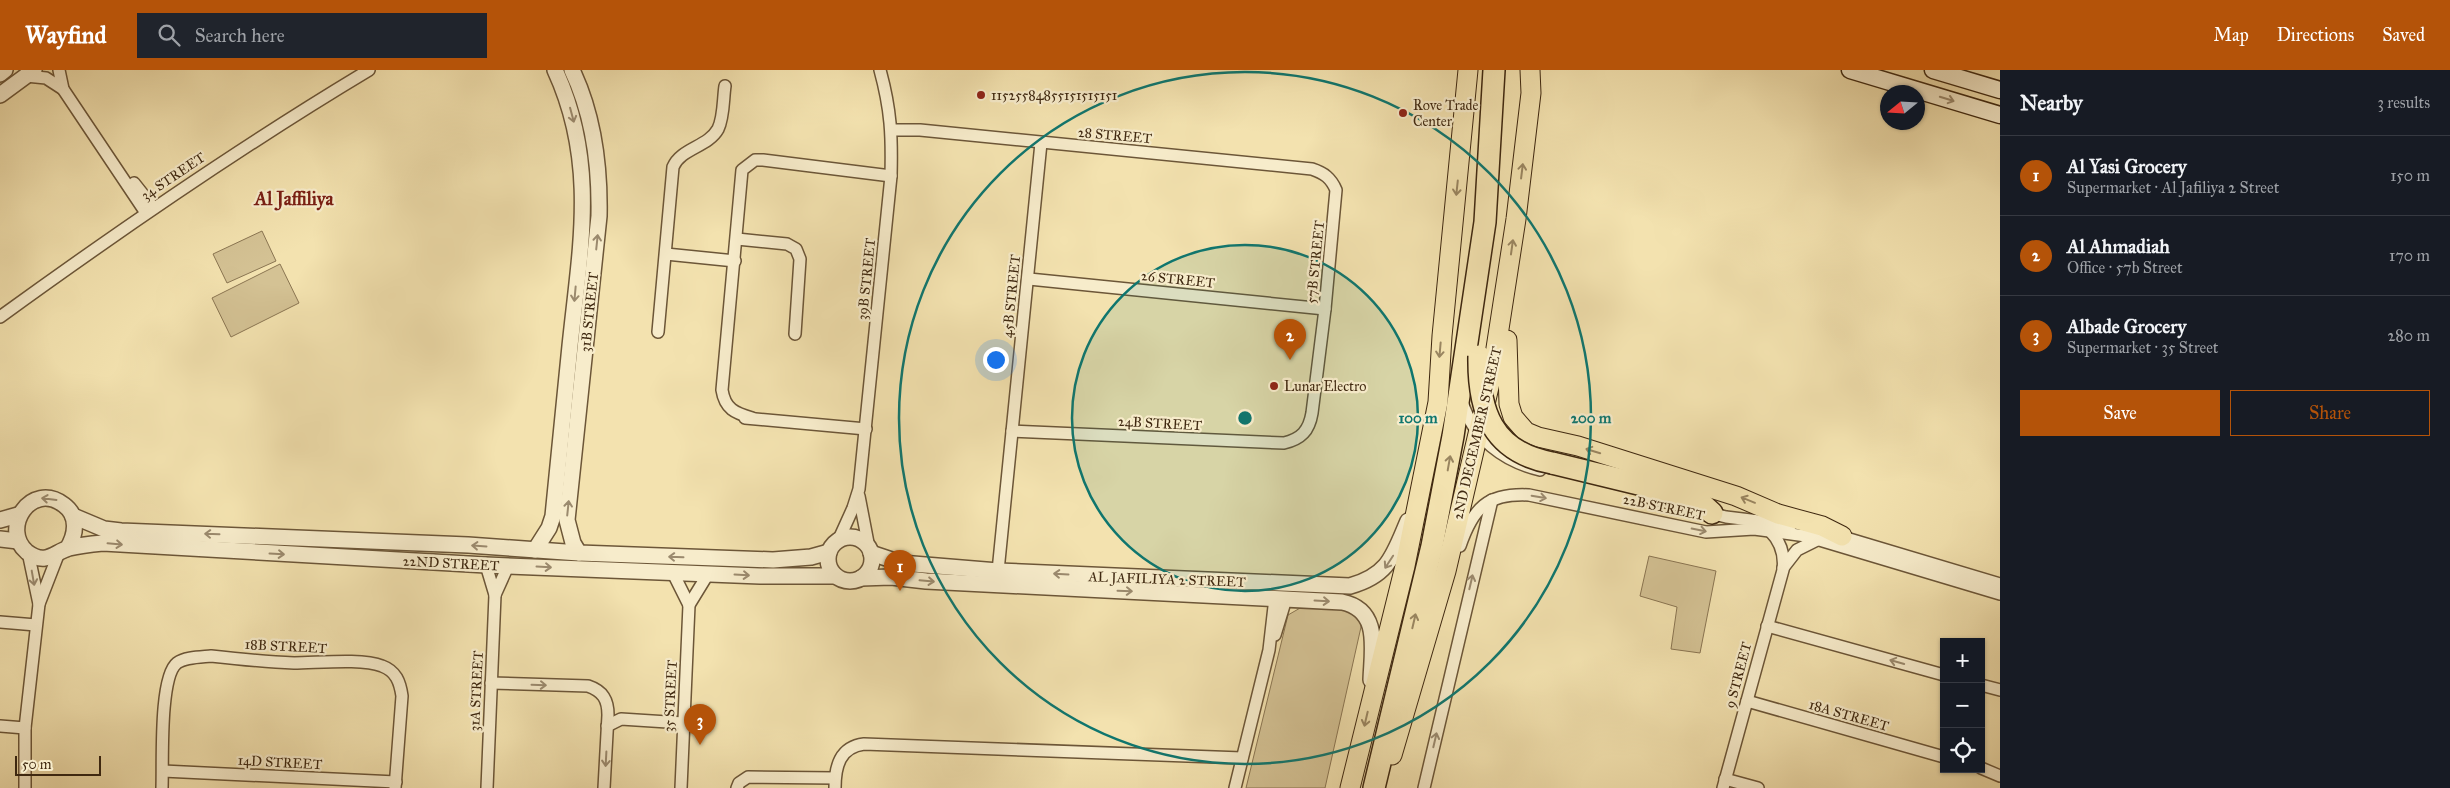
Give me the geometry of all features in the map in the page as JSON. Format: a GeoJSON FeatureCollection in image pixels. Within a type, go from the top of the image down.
{"type":"FeatureCollection","features":[{"type":"Feature","properties":{"kind":"highway"},"geometry":{"type":"LineString","coordinates":[[1494,74],[1503,135],[1502,182],[1495,241],[1482,313],[1479,356],[1481,398],[1493,427],[1514,449],[1532,458],[1684,495],[1700,502],[1712,513]]}},
{"type":"Feature","properties":{"kind":"highway"},"geometry":{"type":"LineString","coordinates":[[1374,788],[1432,546],[1460,392],[1485,222],[1494,74]]}},
{"type":"Feature","properties":{"kind":"main road"},"geometry":{"type":"LineString","coordinates":[[1350,788],[1371,697],[1389,632],[1438,402],[1442,336],[1468,70]]}},
{"type":"Feature","properties":{"kind":"main road","name":"2ND DECEMBER STREET"},"geometry":{"type":"LineString","coordinates":[[1382,788],[1446,571],[1498,344],[1531,93],[1530,70]]}},
{"type":"Feature","properties":{"kind":"main road"},"geometry":{"type":"LineString","coordinates":[[1531,93],[1539,70]]}},
{"type":"Feature","properties":{"kind":"main road"},"geometry":{"type":"LineString","coordinates":[[1850,70],[2000,114]]}},
{"type":"Feature","properties":{"kind":"main road"},"geometry":{"type":"LineString","coordinates":[[1933,70],[2000,90]]}},
{"type":"Feature","properties":{"kind":"main road"},"geometry":{"type":"LineString","coordinates":[[1448,149],[1460,165]]}},
{"type":"Feature","properties":{"kind":"main road"},"geometry":{"type":"LineString","coordinates":[[1506,285],[1509,312],[1507,367],[1509,404],[1513,417],[1526,432],[1538,437],[1578,446],[1736,496],[1778,514],[1822,526],[1842,536]]}},
{"type":"Feature","properties":{"kind":"street"},"geometry":{"type":"LineString","coordinates":[[0,74],[5,70]]}},
{"type":"Feature","properties":{"kind":"street"},"geometry":{"type":"LineString","coordinates":[[59,70],[63,89],[108,156],[149,210]]}},
{"type":"Feature","properties":{"kind":"street","name":"34 STREET"},"geometry":{"type":"LineString","coordinates":[[0,317],[149,210],[287,119],[369,70]]}},
{"type":"Feature","properties":{"kind":"street","name":"31B STREET"},"geometry":{"type":"LineString","coordinates":[[535,550],[546,534],[553,516],[583,216],[583,180],[577,135],[570,109],[555,70]]}},
{"type":"Feature","properties":{"kind":"street","name":"31B STREET"},"geometry":{"type":"LineString","coordinates":[[572,70],[586,105],[593,132],[600,188],[599,216],[567,520],[572,543],[579,554]]}},
{"type":"Feature","properties":{"kind":"street","name":"39B STREET"},"geometry":{"type":"LineString","coordinates":[[839,540],[858,491],[891,176],[892,130],[889,102],[880,70]]}},
{"type":"Feature","properties":{"kind":"street"},"geometry":{"type":"LineString","coordinates":[[0,95],[30,73],[46,78],[63,89]]}},
{"type":"Feature","properties":{"kind":"street"},"geometry":{"type":"LineString","coordinates":[[658,332],[673,167],[680,156],[707,140],[717,131],[720,125],[725,86]]}},
{"type":"Feature","properties":{"kind":"street","name":"28 STREET"},"geometry":{"type":"LineString","coordinates":[[892,130],[920,130],[1312,169],[1323,172],[1332,181]]}},
{"type":"Feature","properties":{"kind":"street","name":"45B STREET"},"geometry":{"type":"LineString","coordinates":[[998,571],[1029,279],[1041,143]]}},
{"type":"Feature","properties":{"kind":"street"},"geometry":{"type":"LineString","coordinates":[[866,429],[752,418],[730,410],[724,401],[722,379],[735,261],[740,190],[749,171],[756,166],[773,163],[891,176]]}},
{"type":"Feature","properties":{"kind":"street","name":"57B STREET"},"geometry":{"type":"LineString","coordinates":[[1304,434],[1310,425],[1312,414],[1325,309],[1336,202],[1336,190],[1332,181]]}},
{"type":"Feature","properties":{"kind":"street"},"geometry":{"type":"LineString","coordinates":[[737,239],[787,244],[792,246],[799,254],[794,334]]}},
{"type":"Feature","properties":{"kind":"street"},"geometry":{"type":"LineString","coordinates":[[666,254],[735,261]]}},
{"type":"Feature","properties":{"kind":"street","name":"26 STREET"},"geometry":{"type":"LineString","coordinates":[[1029,279],[1325,309]]}},
{"type":"Feature","properties":{"kind":"street","name":"22B STREET"},"geometry":{"type":"LineString","coordinates":[[1460,392],[1468,418],[1478,432],[1499,454],[1527,467],[1741,520],[1788,525],[1842,536],[1996,582]]}},
{"type":"Feature","properties":{"kind":"street","name":"24B STREET"},"geometry":{"type":"LineString","coordinates":[[1012,430],[1284,444],[1295,441],[1304,434]]}},
{"type":"Feature","properties":{"kind":"street","name":"39B STREET"},"geometry":{"type":"LineString","coordinates":[[858,491],[870,550]]}},
{"type":"Feature","properties":{"kind":"street","name":"22B STREET"},"geometry":{"type":"LineString","coordinates":[[1446,571],[1460,547],[1469,522],[1478,509],[1492,500],[1507,496],[1529,495],[1706,532],[1739,529],[1770,531],[1820,539],[2000,594]]}},
{"type":"Feature","properties":{"kind":"street"},"geometry":{"type":"LineString","coordinates":[[25,788],[25,728],[39,604],[62,552],[73,539],[75,528],[73,516],[62,503],[45,497],[34,500],[24,506],[18,516],[15,528],[23,547],[39,604]]}},
{"type":"Feature","properties":{"kind":"street","name":"2ND DECEMBER STREET"},"geometry":{"type":"LineString","coordinates":[[1424,788],[1492,500]]}},
{"type":"Feature","properties":{"kind":"street","name":"AL JAFILIYA 2 STREET"},"geometry":{"type":"LineString","coordinates":[[870,550],[902,564],[998,571],[1350,586],[1372,579],[1390,562],[1417,502]]}},
{"type":"Feature","properties":{"kind":"street"},"geometry":{"type":"LineString","coordinates":[[0,520],[18,516]]}},
{"type":"Feature","properties":{"kind":"street","name":"22ND STREET"},"geometry":{"type":"LineString","coordinates":[[73,516],[104,529],[120,531],[468,545],[579,554],[773,560],[811,557],[829,552]]}},
{"type":"Feature","properties":{"kind":"street","name":"9 STREET"},"geometry":{"type":"LineString","coordinates":[[1724,784],[1783,570],[1784,558],[1781,546],[1770,531]]}},
{"type":"Feature","properties":{"kind":"street"},"geometry":{"type":"LineString","coordinates":[[856,538],[870,550],[871,567],[861,578],[848,582],[836,576],[828,565],[829,552],[839,540],[856,538]]}},
{"type":"Feature","properties":{"kind":"street"},"geometry":{"type":"LineString","coordinates":[[0,539],[23,547],[37,557],[62,552]]}},
{"type":"Feature","properties":{"kind":"street","name":"9 STREET"},"geometry":{"type":"LineString","coordinates":[[1783,570],[1797,550],[1820,539]]}},
{"type":"Feature","properties":{"kind":"street","name":"22ND STREET"},"geometry":{"type":"LineString","coordinates":[[62,552],[103,544],[508,566],[673,573],[836,576]]}},
{"type":"Feature","properties":{"kind":"street","name":"31A STREET"},"geometry":{"type":"LineString","coordinates":[[486,565],[495,595],[487,788]]}},
{"type":"Feature","properties":{"kind":"street","name":"31A STREET"},"geometry":{"type":"LineString","coordinates":[[495,595],[508,566]]}},
{"type":"Feature","properties":{"kind":"street","name":"35 STREET"},"geometry":{"type":"LineString","coordinates":[[673,573],[689,605]]}},
{"type":"Feature","properties":{"kind":"street","name":"35 STREET"},"geometry":{"type":"LineString","coordinates":[[681,788],[689,605],[708,574]]}},
{"type":"Feature","properties":{"kind":"street","name":"AL JAFILIYA 2 STREET"},"geometry":{"type":"LineString","coordinates":[[861,578],[886,577],[926,582],[1352,604],[1363,612],[1372,631],[1371,697]]}},
{"type":"Feature","properties":{"kind":"street"},"geometry":{"type":"LineString","coordinates":[[1235,788],[1280,599]]}},
{"type":"Feature","properties":{"kind":"street"},"geometry":{"type":"LineString","coordinates":[[0,622],[36,625]]}},
{"type":"Feature","properties":{"kind":"street"},"geometry":{"type":"LineString","coordinates":[[1767,626],[1940,674]]}},
{"type":"Feature","properties":{"kind":"street","name":"18B STREET"},"geometry":{"type":"LineString","coordinates":[[162,771],[164,704],[169,673],[177,662],[210,656],[293,662],[364,663],[381,665],[393,672],[400,683],[402,696],[396,785]]}},
{"type":"Feature","properties":{"kind":"street"},"geometry":{"type":"LineString","coordinates":[[491,683],[588,686],[597,689],[604,696],[608,705],[604,788]]}},
{"type":"Feature","properties":{"kind":"street"},"geometry":{"type":"LineString","coordinates":[[1985,686],[2000,690]]}},
{"type":"Feature","properties":{"kind":"street","name":"18A STREET"},"geometry":{"type":"LineString","coordinates":[[1747,701],[1940,756]]}},
{"type":"Feature","properties":{"kind":"street"},"geometry":{"type":"LineString","coordinates":[[607,726],[621,719],[683,723]]}},
{"type":"Feature","properties":{"kind":"street"},"geometry":{"type":"LineString","coordinates":[[0,726],[25,728]]}},
{"type":"Feature","properties":{"kind":"street"},"geometry":{"type":"LineString","coordinates":[[737,788],[739,783],[748,778],[835,783],[837,763],[845,751],[864,744],[1242,758]]}},
{"type":"Feature","properties":{"kind":"street"},"geometry":{"type":"LineString","coordinates":[[1990,768],[2000,776]]}},
{"type":"Feature","properties":{"kind":"street"},"geometry":{"type":"LineString","coordinates":[[162,771],[162,788]]}},
{"type":"Feature","properties":{"kind":"street","name":"14D STREET"},"geometry":{"type":"LineString","coordinates":[[162,771],[278,782],[396,785]]}},
{"type":"Feature","properties":{"kind":"street"},"geometry":{"type":"LineString","coordinates":[[1724,784],[1758,788]]}},
{"type":"Feature","properties":{"kind":"shaded area"},"geometry":{"type":"Polygon","coordinates":[[[262,231],[276,261],[227,283],[213,254],[262,231]]]}},
{"type":"Feature","properties":{"kind":"shaded area"},"geometry":{"type":"Polygon","coordinates":[[[280,264],[299,303],[231,337],[212,298],[280,264]]]}},
{"type":"Feature","properties":{"kind":"shaded area"},"geometry":{"type":"Polygon","coordinates":[[[1649,556],[1716,571],[1700,653],[1671,649],[1677,607],[1640,596],[1649,556]]]}},
{"type":"Feature","properties":{"kind":"shaded area"},"geometry":{"type":"Polygon","coordinates":[[[1314,600],[1362,615],[1361,627],[1325,788],[1246,788],[1288,615],[1314,600]]]}},
{"type":"Feature","properties":{"kind":"place","name":"11525584855151515151"},"geometry":{"type":"Point","coordinates":[981,95]}},
{"type":"Feature","properties":{"kind":"place","name":"Rove Trade Center"},"geometry":{"type":"Point","coordinates":[1403,113]}},
{"type":"Feature","properties":{"kind":"place","name":"Al Ahmadiah"},"geometry":{"type":"Point","coordinates":[1290,360]}},
{"type":"Feature","properties":{"kind":"place","name":"Lunar Electro"},"geometry":{"type":"Point","coordinates":[1274,386]}},
{"type":"Feature","properties":{"kind":"place","name":"Al Yasi Grocery"},"geometry":{"type":"Point","coordinates":[900,591]}},
{"type":"Feature","properties":{"kind":"place","name":"Albade Grocery"},"geometry":{"type":"Point","coordinates":[700,745]}},
{"type":"Feature","properties":{"kind":"district","name":"Al Jaffiliya"},"geometry":{"type":"Point","coordinates":[294,198]}}]}
